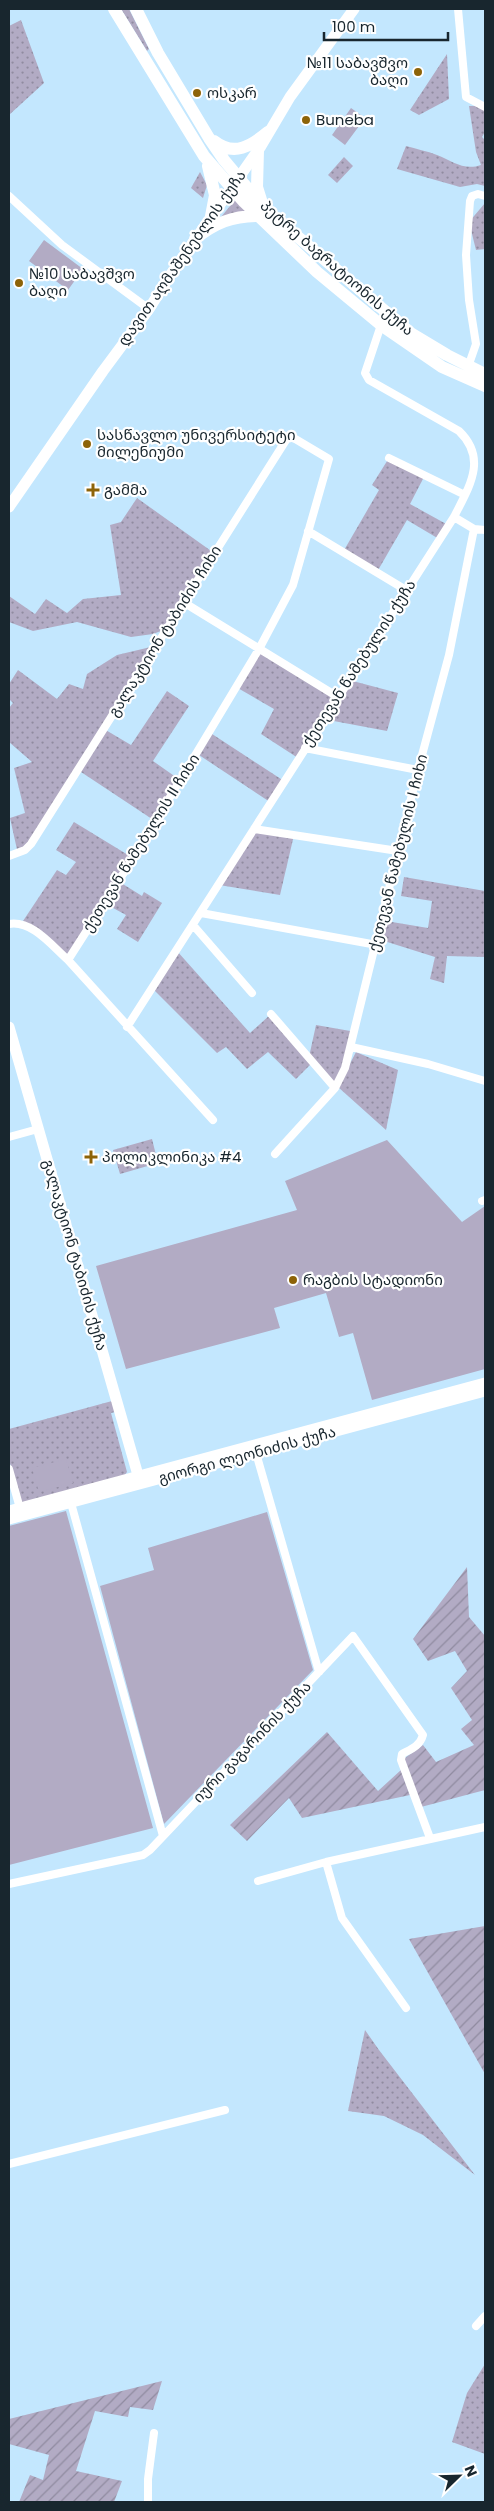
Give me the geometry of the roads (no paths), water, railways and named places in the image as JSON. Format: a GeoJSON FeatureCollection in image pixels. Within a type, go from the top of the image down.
{"type":"FeatureCollection","features":[{"type":"Feature","properties":{"kind":"main road","name":"პეტრე ბაგრატიონის ქუჩა"},"geometry":{"type":"LineString","coordinates":[[114,9],[204,156],[235,183],[316,272],[381,325],[442,367],[485,386]]}},
{"type":"Feature","properties":{"kind":"main road","name":"პეტრე ბაგრატიონის ქუჩა"},"geometry":{"type":"LineString","coordinates":[[136,9],[158,53],[235,183]]}},
{"type":"Feature","properties":{"kind":"main road"},"geometry":{"type":"LineString","coordinates":[[209,138],[227,150],[237,150],[256,142],[268,132]]}},
{"type":"Feature","properties":{"kind":"main road"},"geometry":{"type":"LineString","coordinates":[[195,240],[211,226],[229,218],[261,212],[257,187],[258,150]]}},
{"type":"Feature","properties":{"kind":"main road"},"geometry":{"type":"LineString","coordinates":[[204,156],[214,187],[211,216]]}},
{"type":"Feature","properties":{"kind":"main road","name":"პეტრე ბაგრატიონის ქუჩა"},"geometry":{"type":"LineString","coordinates":[[261,212],[412,334],[468,367],[485,374]]}},
{"type":"Feature","properties":{"kind":"street","name":"დავით აღმაშენებლის ქუჩა"},"geometry":{"type":"LineString","coordinates":[[9,507],[103,371],[149,309],[168,277],[258,150],[290,97],[354,9]]}},
{"type":"Feature","properties":{"kind":"street"},"geometry":{"type":"LineString","coordinates":[[458,9],[466,97],[485,108]]}},
{"type":"Feature","properties":{"kind":"street"},"geometry":{"type":"LineString","coordinates":[[468,367],[476,344],[469,300],[466,255],[470,201],[472,196],[478,194],[485,196]]}},
{"type":"Feature","properties":{"kind":"street"},"geometry":{"type":"LineString","coordinates":[[9,196],[62,245],[149,309]]}},
{"type":"Feature","properties":{"kind":"street","name":"ქეთევან წამებულის ქუჩა"},"geometry":{"type":"LineString","coordinates":[[127,1027],[304,748],[454,517],[472,479],[475,462],[474,451],[459,431],[369,380],[365,373],[381,325]]}},
{"type":"Feature","properties":{"kind":"street","name":"გალაკტიონ ტაბიძის ჩიხი"},"geometry":{"type":"LineString","coordinates":[[9,856],[25,850],[31,844],[288,437],[292,437],[329,459]]}},
{"type":"Feature","properties":{"kind":"street"},"geometry":{"type":"LineString","coordinates":[[389,458],[465,495]]}},
{"type":"Feature","properties":{"kind":"street","name":"ქეთევან წამებულის II ჩიხი"},"geometry":{"type":"LineString","coordinates":[[68,960],[137,852],[259,649],[292,585],[329,459]]}},
{"type":"Feature","properties":{"kind":"street"},"geometry":{"type":"LineString","coordinates":[[454,517],[474,529],[485,530]]}},
{"type":"Feature","properties":{"kind":"street","name":"ქეთევან წამებულის I ჩიხი"},"geometry":{"type":"LineString","coordinates":[[275,1154],[335,1088],[345,1068],[418,770],[449,655],[474,529]]}},
{"type":"Feature","properties":{"kind":"street"},"geometry":{"type":"LineString","coordinates":[[308,531],[406,590]]}},
{"type":"Feature","properties":{"kind":"street"},"geometry":{"type":"LineString","coordinates":[[183,602],[338,696]]}},
{"type":"Feature","properties":{"kind":"street"},"geometry":{"type":"LineString","coordinates":[[304,748],[418,770]]}},
{"type":"Feature","properties":{"kind":"street"},"geometry":{"type":"LineString","coordinates":[[254,829],[398,851]]}},
{"type":"Feature","properties":{"kind":"street"},"geometry":{"type":"LineString","coordinates":[[201,913],[376,945]]}},
{"type":"Feature","properties":{"kind":"street"},"geometry":{"type":"LineString","coordinates":[[9,924],[21,924],[34,930],[68,960],[213,1120]]}},
{"type":"Feature","properties":{"kind":"street"},"geometry":{"type":"LineString","coordinates":[[193,924],[252,993]]}},
{"type":"Feature","properties":{"kind":"street"},"geometry":{"type":"LineString","coordinates":[[271,1014],[335,1088]]}},
{"type":"Feature","properties":{"kind":"street","name":"გალაკტიონ ტაბიძის ქუჩა"},"geometry":{"type":"LineString","coordinates":[[9,1027],[139,1480]]}},
{"type":"Feature","properties":{"kind":"street"},"geometry":{"type":"LineString","coordinates":[[351,1047],[428,1064],[485,1081]]}},
{"type":"Feature","properties":{"kind":"street"},"geometry":{"type":"LineString","coordinates":[[9,1137],[38,1129]]}},
{"type":"Feature","properties":{"kind":"street","name":"გიორგი ლეონიძის ქუჩა"},"geometry":{"type":"LineString","coordinates":[[9,1520],[17,1512],[139,1480],[485,1383]]}},
{"type":"Feature","properties":{"kind":"street","name":"გიორგი ლეონიძის ქუჩა"},"geometry":{"type":"LineString","coordinates":[[17,1512],[71,1503],[139,1480],[256,1453],[485,1391]]}},
{"type":"Feature","properties":{"kind":"street","name":"იური გაგარინის ქუჩა"},"geometry":{"type":"LineString","coordinates":[[9,1884],[143,1855],[319,1672],[256,1453]]}},
{"type":"Feature","properties":{"kind":"street"},"geometry":{"type":"LineString","coordinates":[[9,1468],[17,1512]]}},
{"type":"Feature","properties":{"kind":"street"},"geometry":{"type":"LineString","coordinates":[[71,1503],[163,1836]]}},
{"type":"Feature","properties":{"kind":"street"},"geometry":{"type":"LineString","coordinates":[[319,1672],[353,1636],[421,1731],[421,1741],[402,1754],[401,1760],[430,1838]]}},
{"type":"Feature","properties":{"kind":"street"},"geometry":{"type":"LineString","coordinates":[[258,1881],[326,1862],[485,1827]]}},
{"type":"Feature","properties":{"kind":"street"},"geometry":{"type":"LineString","coordinates":[[326,1862],[342,1918],[406,2008]]}},
{"type":"Feature","properties":{"kind":"street"},"geometry":{"type":"LineString","coordinates":[[9,2164],[225,2110]]}},
{"type":"Feature","properties":{"kind":"street"},"geometry":{"type":"LineString","coordinates":[[476,2326],[485,2316]]}},
{"type":"Feature","properties":{"kind":"street"},"geometry":{"type":"LineString","coordinates":[[148,2502],[148,2479],[154,2433]]}},
{"type":"Feature","properties":{"kind":"place","name":"№11 საბავშვო ბაღი"},"geometry":{"type":"Point","coordinates":[418,72]}},
{"type":"Feature","properties":{"kind":"place","name":"ოსკარ"},"geometry":{"type":"Point","coordinates":[197,93]}},
{"type":"Feature","properties":{"kind":"place","name":"Buneba"},"geometry":{"type":"Point","coordinates":[306,120]}},
{"type":"Feature","properties":{"kind":"place","name":"№10 საბავშვო ბაღი"},"geometry":{"type":"Point","coordinates":[19,283]}},
{"type":"Feature","properties":{"kind":"place","name":"სასწავლო უნივერსიტეტი მილენიუმი"},"geometry":{"type":"Point","coordinates":[87,444]}},
{"type":"Feature","properties":{"kind":"place","name":"გამმა"},"geometry":{"type":"Point","coordinates":[93,490]}},
{"type":"Feature","properties":{"kind":"place","name":"პოლიკლინიკა #4"},"geometry":{"type":"Point","coordinates":[91,1157]}},
{"type":"Feature","properties":{"kind":"place","name":"რაგბის სტადიონი"},"geometry":{"type":"Point","coordinates":[293,1280]}}]}
